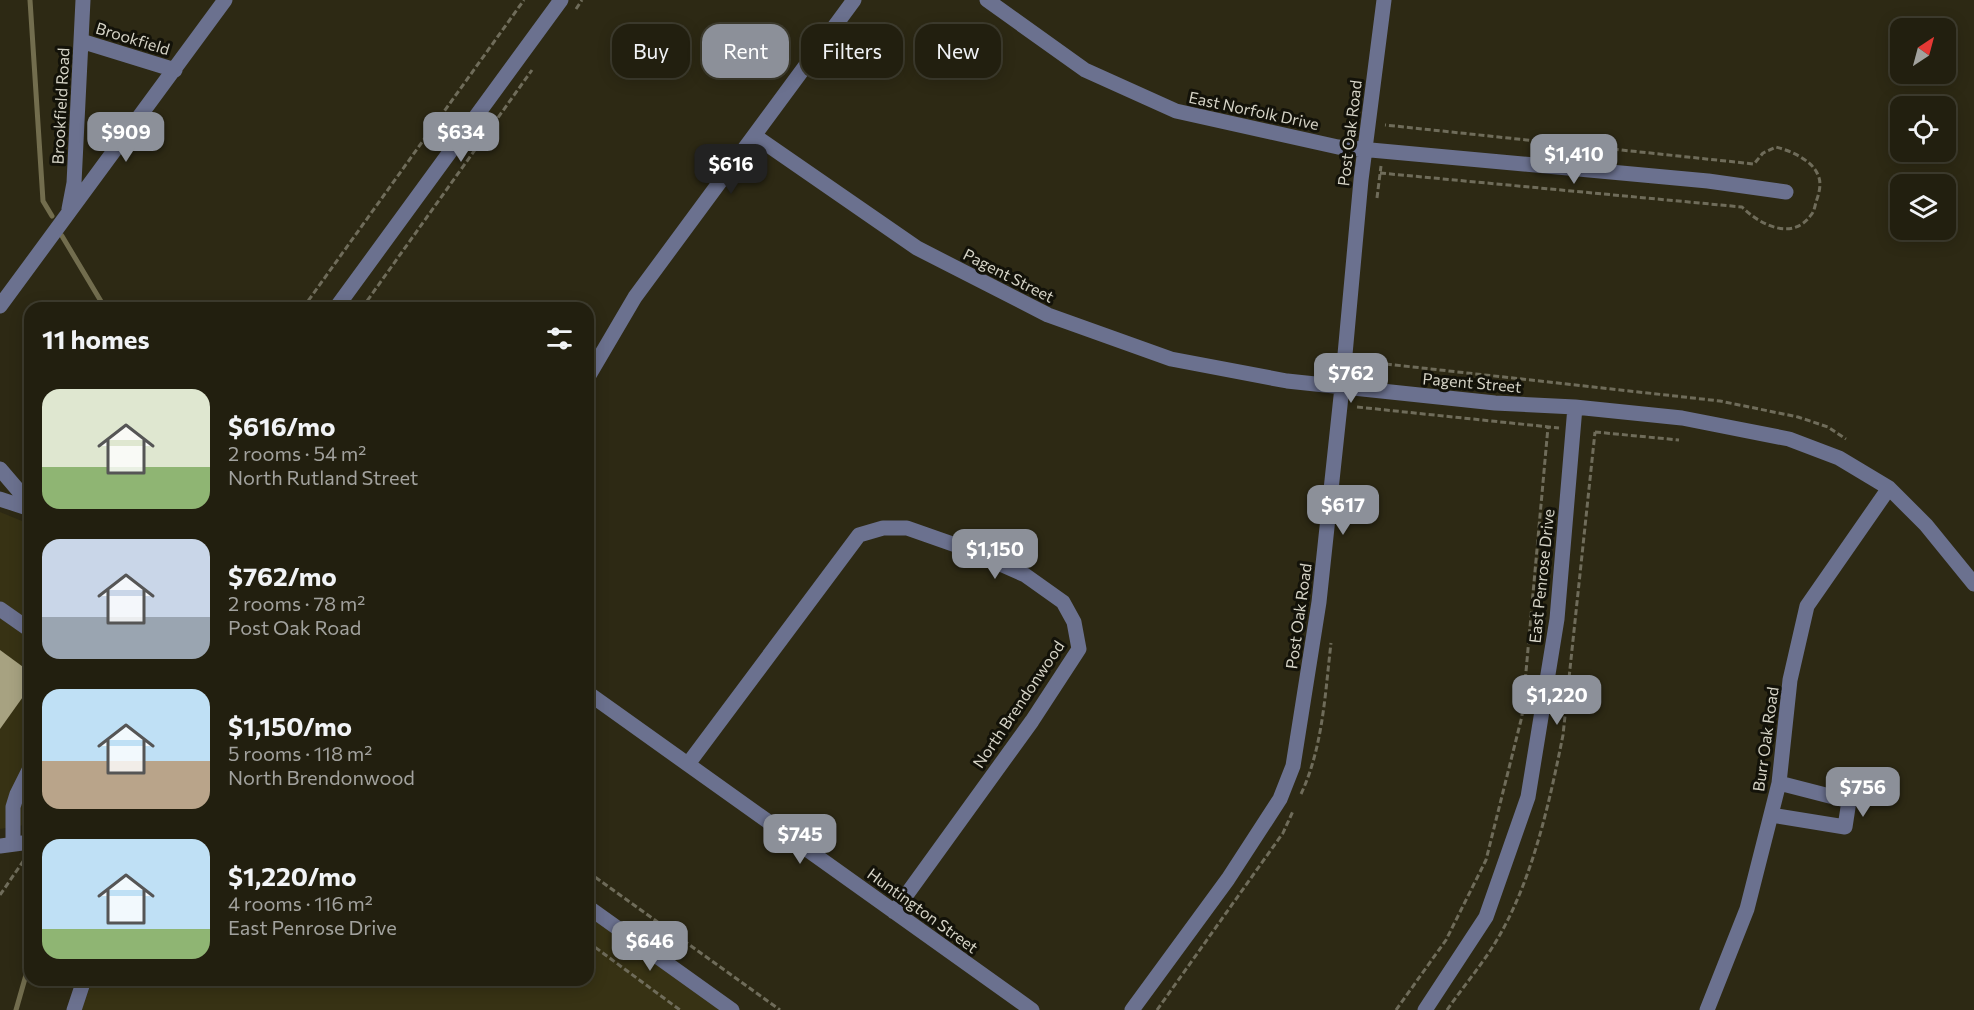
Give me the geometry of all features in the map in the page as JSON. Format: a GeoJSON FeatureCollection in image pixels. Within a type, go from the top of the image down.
{"type":"FeatureCollection","features":[{"type":"Feature","properties":{"kind":"street","name":"Brookfield Road"},"geometry":{"type":"LineString","coordinates":[[68,213],[74,183],[83,0]]}},
{"type":"Feature","properties":{"kind":"street"},"geometry":{"type":"LineString","coordinates":[[0,306],[225,0]]}},
{"type":"Feature","properties":{"kind":"street"},"geometry":{"type":"LineString","coordinates":[[340,302],[561,0]]}},
{"type":"Feature","properties":{"kind":"street"},"geometry":{"type":"LineString","coordinates":[[594,367],[635,297],[854,0]]}},
{"type":"Feature","properties":{"kind":"street","name":"East Norfolk Drive"},"geometry":{"type":"LineString","coordinates":[[987,0],[1085,70],[1176,111],[1338,147],[1708,181],[1786,192]]}},
{"type":"Feature","properties":{"kind":"street","name":"Post Oak Road"},"geometry":{"type":"LineString","coordinates":[[1132,1010],[1228,879],[1280,799],[1293,766],[1319,602],[1364,149],[1384,0]]}},
{"type":"Feature","properties":{"kind":"street","name":"Brookfield"},"geometry":{"type":"LineString","coordinates":[[81,41],[175,70]]}},
{"type":"Feature","properties":{"kind":"street","name":"Pagent Street"},"geometry":{"type":"LineString","coordinates":[[755,136],[917,248],[1048,315],[1171,359],[1287,381],[1495,403],[1575,407],[1682,418],[1789,439],[1839,458],[1889,488],[1926,525],[1974,584]]}},
{"type":"Feature","properties":{"kind":"street","name":"East Penrose Drive"},"geometry":{"type":"LineString","coordinates":[[1425,1010],[1486,917],[1528,797],[1557,619],[1575,407]]}},
{"type":"Feature","properties":{"kind":"street"},"geometry":{"type":"LineString","coordinates":[[0,469],[24,499]]}},
{"type":"Feature","properties":{"kind":"street","name":"Burr Oak Road"},"geometry":{"type":"LineString","coordinates":[[1707,1010],[1747,909],[1779,783],[1790,680],[1808,606],[1889,488]]}},
{"type":"Feature","properties":{"kind":"street"},"geometry":{"type":"LineString","coordinates":[[0,499],[24,505]]}},
{"type":"Feature","properties":{"kind":"street","name":"North Brendonwood"},"geometry":{"type":"LineString","coordinates":[[688,765],[859,535],[883,528],[907,528],[964,548],[1025,575],[1063,602],[1074,622],[1079,649],[1032,721],[894,912]]}},
{"type":"Feature","properties":{"kind":"street"},"geometry":{"type":"LineString","coordinates":[[0,609],[24,626]]}},
{"type":"Feature","properties":{"kind":"street","name":"Huntington Street"},"geometry":{"type":"LineString","coordinates":[[594,697],[1032,1010]]}},
{"type":"Feature","properties":{"kind":"street"},"geometry":{"type":"LineString","coordinates":[[24,780],[17,794],[6,804],[6,845],[24,843]]}},
{"type":"Feature","properties":{"kind":"street"},"geometry":{"type":"LineString","coordinates":[[1771,815],[1845,826],[1849,801],[1779,783]]}},
{"type":"Feature","properties":{"kind":"street"},"geometry":{"type":"LineString","coordinates":[[594,911],[732,1010]]}},
{"type":"Feature","properties":{"kind":"street"},"geometry":{"type":"LineString","coordinates":[[74,1010],[82,986]]}},
{"type":"Feature","properties":{"kind":"path"},"geometry":{"type":"LineString","coordinates":[[307,302],[524,0]]}},
{"type":"Feature","properties":{"kind":"path"},"geometry":{"type":"LineString","coordinates":[[575,10],[582,0]]}},
{"type":"Feature","properties":{"kind":"path"},"geometry":{"type":"LineString","coordinates":[[366,302],[534,67]]}},
{"type":"Feature","properties":{"kind":"path"},"geometry":{"type":"LineString","coordinates":[[1359,361],[1720,401],[1798,417],[1828,427],[1846,439]]}},
{"type":"Feature","properties":{"kind":"path"},"geometry":{"type":"LineString","coordinates":[[1355,407],[1679,440]]}},
{"type":"Feature","properties":{"kind":"path"},"geometry":{"type":"LineString","coordinates":[[1396,1010],[1446,940],[1486,860],[1489,849],[1522,716],[1548,427]]}},
{"type":"Feature","properties":{"kind":"path"},"geometry":{"type":"LineString","coordinates":[[0,895],[24,859]]}},
{"type":"Feature","properties":{"kind":"path"},"geometry":{"type":"LineString","coordinates":[[594,876],[780,1010]]}},
{"type":"Feature","properties":{"kind":"path"},"geometry":{"type":"LineString","coordinates":[[594,946],[680,1010]]}},
{"type":"Feature","properties":{"kind":"shaded area"},"geometry":{"type":"Polygon","coordinates":[[[0,512],[24,522],[24,825],[0,829],[0,512]]]}},
{"type":"Feature","properties":{"kind":"shaded area"},"geometry":{"type":"Polygon","coordinates":[[[594,912],[730,1010],[81,1010],[91,986],[594,986],[594,912]]]}},
{"type":"Feature","properties":{"kind":"building"},"geometry":{"type":"Polygon","coordinates":[[[0,650],[24,668],[24,695],[0,729],[0,650]]]}},
{"type":"Feature","properties":{"kind":"waterway"},"geometry":{"type":"LineString","coordinates":[[30,0],[43,201],[52,216]]}},
{"type":"Feature","properties":{"kind":"waterway"},"geometry":{"type":"LineString","coordinates":[[62,236],[101,302]]}},
{"type":"Feature","properties":{"kind":"waterway"},"geometry":{"type":"LineString","coordinates":[[16,1010],[24,982]]}}]}
